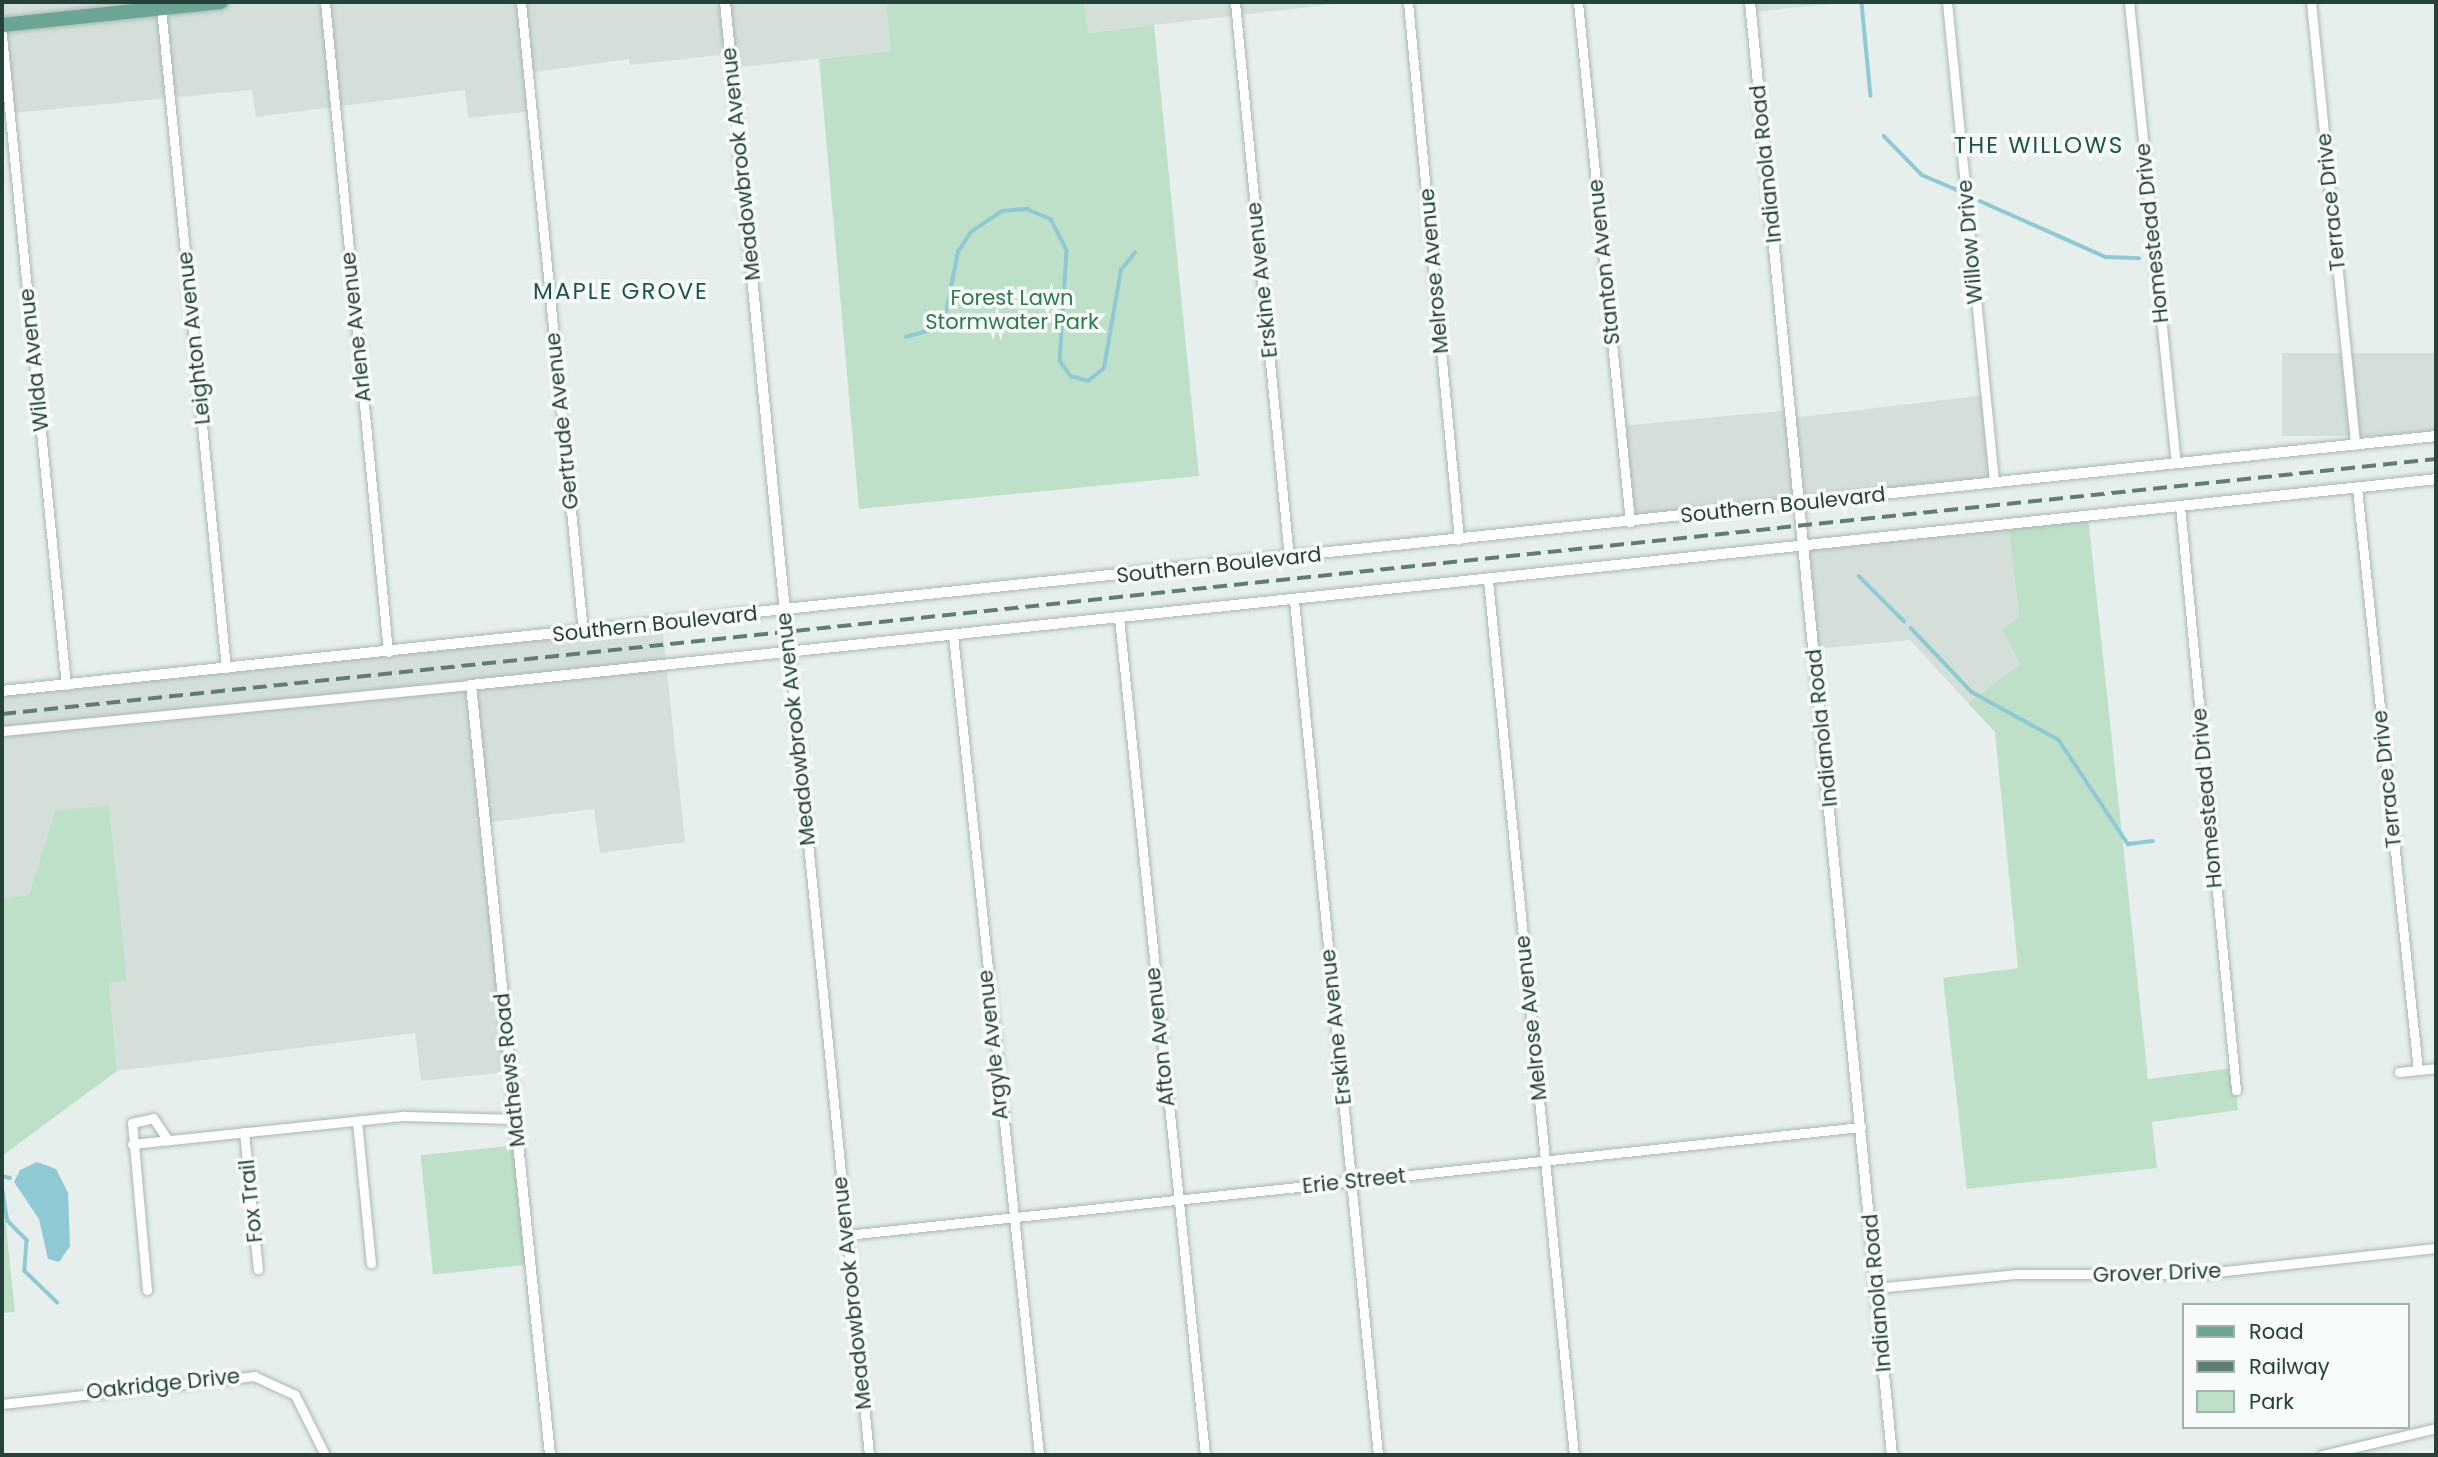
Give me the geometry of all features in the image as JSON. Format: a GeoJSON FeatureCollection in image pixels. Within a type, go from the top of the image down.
{"type":"FeatureCollection","features":[{"type":"Feature","properties":{"kind":"main road"},"geometry":{"type":"LineString","coordinates":[[2,25],[221,2]]}},
{"type":"Feature","properties":{"kind":"street","name":"Arlene Avenue"},"geometry":{"type":"LineString","coordinates":[[324,2],[388,652]]}},
{"type":"Feature","properties":{"kind":"street","name":"Gertrude Avenue"},"geometry":{"type":"LineString","coordinates":[[521,2],[583,632]]}},
{"type":"Feature","properties":{"kind":"street","name":"Meadowbrook Avenue"},"geometry":{"type":"LineString","coordinates":[[725,2],[869,1455]]}},
{"type":"Feature","properties":{"kind":"street","name":"Erskine Avenue"},"geometry":{"type":"LineString","coordinates":[[1235,2],[1289,558]]}},
{"type":"Feature","properties":{"kind":"street","name":"Melrose Avenue"},"geometry":{"type":"LineString","coordinates":[[1408,2],[1459,540]]}},
{"type":"Feature","properties":{"kind":"street","name":"Stanton Avenue"},"geometry":{"type":"LineString","coordinates":[[1578,2],[1630,522]]}},
{"type":"Feature","properties":{"kind":"street","name":"Indianola Road"},"geometry":{"type":"LineString","coordinates":[[1750,2],[1892,1455]]}},
{"type":"Feature","properties":{"kind":"street","name":"Willow Drive"},"geometry":{"type":"LineString","coordinates":[[1947,2],[1994,482]]}},
{"type":"Feature","properties":{"kind":"street","name":"Homestead Drive"},"geometry":{"type":"LineString","coordinates":[[2129,2],[2176,463]]}},
{"type":"Feature","properties":{"kind":"street","name":"Terrace Drive"},"geometry":{"type":"LineString","coordinates":[[2311,2],[2355,444]]}},
{"type":"Feature","properties":{"kind":"street","name":"Leighton Avenue"},"geometry":{"type":"LineString","coordinates":[[161,8],[226,668]]}},
{"type":"Feature","properties":{"kind":"street","name":"Wilda Avenue"},"geometry":{"type":"LineString","coordinates":[[2,35],[66,685]]}},
{"type":"Feature","properties":{"kind":"street","name":"Southern Boulevard"},"geometry":{"type":"LineString","coordinates":[[2,691],[2436,436]]}},
{"type":"Feature","properties":{"kind":"street","name":"Southern Boulevard"},"geometry":{"type":"LineString","coordinates":[[2,731],[471,685],[2436,480]]}},
{"type":"Feature","properties":{"kind":"street","name":"Terrace Drive"},"geometry":{"type":"LineString","coordinates":[[2357,488],[2418,1070]]}},
{"type":"Feature","properties":{"kind":"street","name":"Homestead Drive"},"geometry":{"type":"LineString","coordinates":[[2179,506],[2235,1090]]}},
{"type":"Feature","properties":{"kind":"street","name":"Melrose Avenue"},"geometry":{"type":"LineString","coordinates":[[1488,580],[1574,1455]]}},
{"type":"Feature","properties":{"kind":"street","name":"Erskine Avenue"},"geometry":{"type":"LineString","coordinates":[[1294,600],[1378,1455]]}},
{"type":"Feature","properties":{"kind":"street","name":"Afton Avenue"},"geometry":{"type":"LineString","coordinates":[[1119,618],[1205,1455]]}},
{"type":"Feature","properties":{"kind":"street","name":"Argyle Avenue"},"geometry":{"type":"LineString","coordinates":[[953,635],[1011,1218],[1039,1455]]}},
{"type":"Feature","properties":{"kind":"street","name":"Mathews Road"},"geometry":{"type":"LineString","coordinates":[[471,685],[550,1455]]}},
{"type":"Feature","properties":{"kind":"street"},"geometry":{"type":"LineString","coordinates":[[2399,1072],[2436,1068]]}},
{"type":"Feature","properties":{"kind":"street"},"geometry":{"type":"LineString","coordinates":[[147,1290],[132,1123],[145,1115],[168,1140]]}},
{"type":"Feature","properties":{"kind":"street"},"geometry":{"type":"LineString","coordinates":[[132,1144],[357,1121],[516,1119]]}},
{"type":"Feature","properties":{"kind":"street"},"geometry":{"type":"LineString","coordinates":[[357,1121],[371,1263]]}},
{"type":"Feature","properties":{"kind":"street","name":"Erie Street"},"geometry":{"type":"LineString","coordinates":[[847,1235],[1861,1127]]}},
{"type":"Feature","properties":{"kind":"street","name":"Fox Trail"},"geometry":{"type":"LineString","coordinates":[[244,1132],[258,1269]]}},
{"type":"Feature","properties":{"kind":"street","name":"Grover Drive"},"geometry":{"type":"LineString","coordinates":[[1877,1288],[2017,1274],[2197,1274],[2436,1248]]}},
{"type":"Feature","properties":{"kind":"street","name":"Oakridge Drive"},"geometry":{"type":"LineString","coordinates":[[2,1404],[254,1376],[295,1395],[325,1455]]}},
{"type":"Feature","properties":{"kind":"street"},"geometry":{"type":"LineString","coordinates":[[2322,1455],[2436,1428]]}},
{"type":"Feature","properties":{"kind":"shaded area"},"geometry":{"type":"Polygon","coordinates":[[[2,2],[886,2],[892,51],[731,68],[729,54],[630,65],[629,59],[528,73],[532,111],[468,118],[465,90],[256,117],[252,90],[2,114],[2,2]]]}},
{"type":"Feature","properties":{"kind":"shaded area"},"geometry":{"type":"Polygon","coordinates":[[[1084,2],[1351,2],[1087,33],[1084,2]]]}},
{"type":"Feature","properties":{"kind":"shaded area"},"geometry":{"type":"Polygon","coordinates":[[[1750,2],[1852,2],[1751,12],[1750,2]]]}},
{"type":"Feature","properties":{"kind":"shaded area"},"geometry":{"type":"Polygon","coordinates":[[[2282,353],[2436,353],[2436,436],[2282,436],[2282,353]]]}},
{"type":"Feature","properties":{"kind":"shaded area"},"geometry":{"type":"Polygon","coordinates":[[[1985,395],[1994,482],[1630,522],[1620,426],[1791,410],[1792,418],[1985,395]]]}},
{"type":"Feature","properties":{"kind":"shaded area"},"geometry":{"type":"Polygon","coordinates":[[[2008,524],[2019,617],[2002,631],[2020,664],[1968,703],[1910,640],[1815,649],[1804,544],[2008,524]]]}},
{"type":"Feature","properties":{"kind":"shaded area"},"geometry":{"type":"Polygon","coordinates":[[[662,624],[685,842],[600,853],[594,809],[485,823],[511,1072],[421,1081],[415,1033],[117,1071],[109,983],[126,981],[109,806],[55,812],[29,895],[2,899],[2,691],[662,624]]]}},
{"type":"Feature","properties":{"kind":"green space","name":"Forest Lawn Stormwater Park"},"geometry":{"type":"Polygon","coordinates":[[[886,2],[1084,2],[1088,33],[1154,25],[1199,476],[859,509],[819,59],[891,51],[886,2]]]}},
{"type":"Feature","properties":{"kind":"green space"},"geometry":{"type":"Polygon","coordinates":[[[2088,516],[2148,1079],[2233,1068],[2238,1110],[2152,1122],[2157,1168],[1967,1189],[1943,978],[2018,968],[1995,732],[1968,703],[2020,664],[2002,630],[2019,617],[2008,524],[2088,516]]]}},
{"type":"Feature","properties":{"kind":"green space"},"geometry":{"type":"Polygon","coordinates":[[[109,805],[127,981],[109,983],[117,1071],[2,1156],[2,899],[29,895],[55,811],[109,805]]]}},
{"type":"Feature","properties":{"kind":"green space"},"geometry":{"type":"Polygon","coordinates":[[[518,1145],[531,1264],[433,1275],[421,1155],[518,1145]]]}},
{"type":"Feature","properties":{"kind":"green space"},"geometry":{"type":"Polygon","coordinates":[[[2,1189],[15,1312],[2,1313],[2,1189]]]}},
{"type":"Feature","properties":{"kind":"water"},"geometry":{"type":"Polygon","coordinates":[[[37,1162],[56,1169],[68,1193],[70,1246],[59,1262],[48,1259],[39,1219],[14,1182],[20,1170],[37,1162]]]}},
{"type":"Feature","properties":{"kind":"waterway"},"geometry":{"type":"LineString","coordinates":[[1862,3],[1871,96]]}},
{"type":"Feature","properties":{"kind":"waterway"},"geometry":{"type":"LineString","coordinates":[[1884,136],[1922,175],[1958,190]]}},
{"type":"Feature","properties":{"kind":"waterway"},"geometry":{"type":"LineString","coordinates":[[1980,201],[2106,257],[2139,258]]}},
{"type":"Feature","properties":{"kind":"waterway"},"geometry":{"type":"LineString","coordinates":[[906,337],[931,330],[946,313],[958,252],[971,232],[1002,211],[1027,209],[1051,219],[1067,251],[1060,361],[1071,376],[1088,381],[1104,368],[1121,270],[1135,253]]}},
{"type":"Feature","properties":{"kind":"waterway"},"geometry":{"type":"LineString","coordinates":[[1859,576],[1904,621]]}},
{"type":"Feature","properties":{"kind":"waterway"},"geometry":{"type":"LineString","coordinates":[[1911,628],[1972,692],[2059,740],[2128,844],[2153,841]]}},
{"type":"Feature","properties":{"kind":"waterway"},"geometry":{"type":"LineString","coordinates":[[2,1176],[10,1178]]}},
{"type":"Feature","properties":{"kind":"waterway"},"geometry":{"type":"LineString","coordinates":[[2,1185],[8,1221],[27,1240],[25,1271],[57,1302]]}},
{"type":"Feature","properties":{"kind":"railway"},"geometry":{"type":"LineString","coordinates":[[2,714],[2436,459]]}},
{"type":"Feature","properties":{"kind":"district","name":"THE WILLOWS"},"geometry":{"type":"Point","coordinates":[2039,145]}},
{"type":"Feature","properties":{"kind":"district","name":"MAPLE GROVE"},"geometry":{"type":"Point","coordinates":[621,291]}}]}
